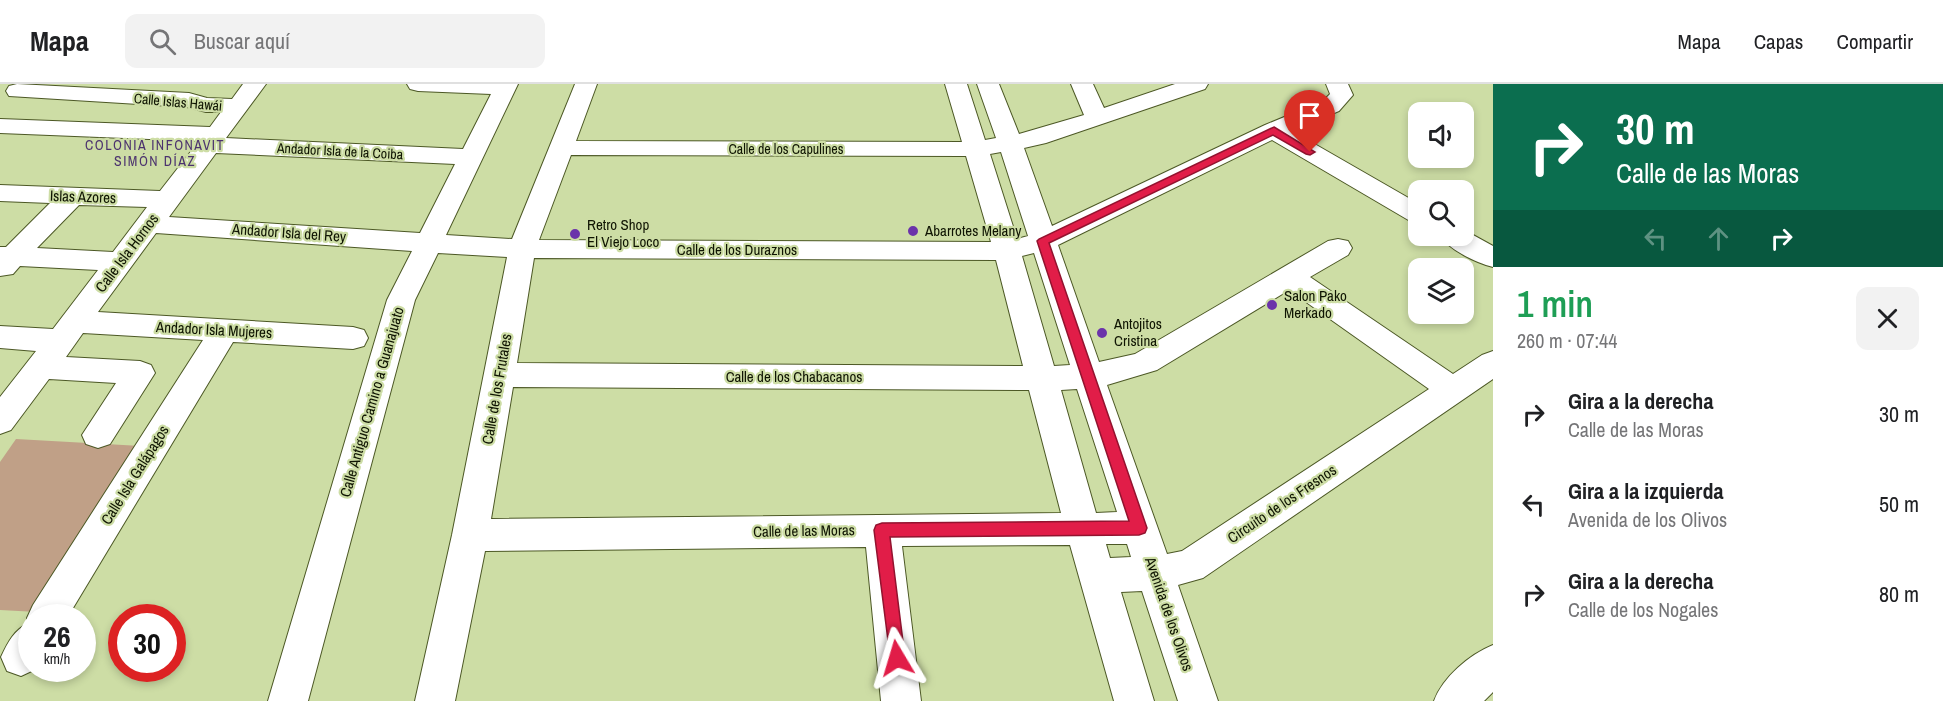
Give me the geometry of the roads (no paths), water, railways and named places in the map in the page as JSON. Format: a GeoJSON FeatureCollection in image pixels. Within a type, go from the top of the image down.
{"type":"FeatureCollection","features":[{"type":"Feature","properties":{"kind":"street","name":"Calle Isla Hornos"},"geometry":{"type":"LineString","coordinates":[[0,421],[255,84]]}},
{"type":"Feature","properties":{"kind":"street"},"geometry":{"type":"LineString","coordinates":[[418,84],[506,86]]}},
{"type":"Feature","properties":{"kind":"street","name":"Calle de los Frutales"},"geometry":{"type":"LineString","coordinates":[[435,701],[470,535],[522,249],[586,84]]}},
{"type":"Feature","properties":{"kind":"street"},"geometry":{"type":"LineString","coordinates":[[956,84],[1007,251],[1083,528],[1134,701]]}},
{"type":"Feature","properties":{"kind":"street","name":"Avenida de los Olivos"},"geometry":{"type":"LineString","coordinates":[[988,84],[1011,145],[1198,701]]}},
{"type":"Feature","properties":{"kind":"street"},"geometry":{"type":"LineString","coordinates":[[1082,84],[1097,118]]}},
{"type":"Feature","properties":{"kind":"street","name":"Calle de los Capulines"},"geometry":{"type":"LineString","coordinates":[[561,148],[977,149],[1011,145],[1196,84]]}},
{"type":"Feature","properties":{"kind":"street","name":"Calle de los Duraznos"},"geometry":{"type":"LineString","coordinates":[[430,243],[522,249],[1007,251],[1043,241],[1274,130],[1331,106],[1342,95],[1337,84]]}},
{"type":"Feature","properties":{"kind":"street","name":"Calle Antiguo Camino a Guanajuato"},"geometry":{"type":"LineString","coordinates":[[288,701],[402,300],[506,86]]}},
{"type":"Feature","properties":{"kind":"street","name":"Calle Islas Hawái"},"geometry":{"type":"LineString","coordinates":[[20,88],[125,90],[189,100],[206,105],[238,106]]}},
{"type":"Feature","properties":{"kind":"street"},"geometry":{"type":"LineString","coordinates":[[0,106],[20,88]]}},
{"type":"Feature","properties":{"kind":"street"},"geometry":{"type":"LineString","coordinates":[[184,133],[206,105]]}},
{"type":"Feature","properties":{"kind":"street","name":"Andador Isla de la Coiba"},"geometry":{"type":"LineString","coordinates":[[0,126],[184,133],[213,139],[471,157]]}},
{"type":"Feature","properties":{"kind":"street"},"geometry":{"type":"LineString","coordinates":[[1274,130],[1408,209]]}},
{"type":"Feature","properties":{"kind":"street","name":"Islas Azores"},"geometry":{"type":"LineString","coordinates":[[0,193],[167,200]]}},
{"type":"Feature","properties":{"kind":"street"},"geometry":{"type":"LineString","coordinates":[[4,261],[72,196]]}},
{"type":"Feature","properties":{"kind":"street","name":"Andador Isla del Rey"},"geometry":{"type":"LineString","coordinates":[[149,224],[430,243]]}},
{"type":"Feature","properties":{"kind":"street"},"geometry":{"type":"LineString","coordinates":[[1472,246],[1493,258]]}},
{"type":"Feature","properties":{"kind":"street"},"geometry":{"type":"LineString","coordinates":[[1089,376],[1119,373],[1146,363],[1338,248]]}},
{"type":"Feature","properties":{"kind":"street"},"geometry":{"type":"LineString","coordinates":[[4,261],[120,262]]}},
{"type":"Feature","properties":{"kind":"street"},"geometry":{"type":"LineString","coordinates":[[1288,276],[1452,389]]}},
{"type":"Feature","properties":{"kind":"street"},"geometry":{"type":"LineString","coordinates":[[8,338],[68,332]]}},
{"type":"Feature","properties":{"kind":"street","name":"Andador Isla Mujeres"},"geometry":{"type":"LineString","coordinates":[[68,332],[225,332],[353,338]]}},
{"type":"Feature","properties":{"kind":"street","name":"Calle Isla Galápagos"},"geometry":{"type":"LineString","coordinates":[[55,604],[225,332]]}},
{"type":"Feature","properties":{"kind":"street","name":"Circuito de los Fresnos"},"geometry":{"type":"LineString","coordinates":[[1097,576],[1156,573],[1190,566],[1493,363]]}},
{"type":"Feature","properties":{"kind":"street"},"geometry":{"type":"LineString","coordinates":[[41,367],[140,372],[98,435]]}},
{"type":"Feature","properties":{"kind":"street","name":"Calle de los Chabacanos"},"geometry":{"type":"LineString","coordinates":[[500,375],[1041,378],[1089,376]]}},
{"type":"Feature","properties":{"kind":"street","name":"Calle de las Moras"},"geometry":{"type":"LineString","coordinates":[[470,535],[1139,528]]}},
{"type":"Feature","properties":{"kind":"street"},"geometry":{"type":"LineString","coordinates":[[882,530],[901,701]]}},
{"type":"Feature","properties":{"kind":"street"},"geometry":{"type":"LineString","coordinates":[[1454,701],[1493,665]]}},
{"type":"Feature","properties":{"kind":"place","name":"Abarrotes Melany"},"geometry":{"type":"Point","coordinates":[913,231]}},
{"type":"Feature","properties":{"kind":"place","name":"Retro Shop El Viejo Loco"},"geometry":{"type":"Point","coordinates":[575,234]}},
{"type":"Feature","properties":{"kind":"place","name":"Salon Pako Merkado"},"geometry":{"type":"Point","coordinates":[1272,305]}},
{"type":"Feature","properties":{"kind":"place","name":"Antojitos Cristina"},"geometry":{"type":"Point","coordinates":[1102,333]}},
{"type":"Feature","properties":{"kind":"district","name":"COLONIA INFONAVIT SIMÓN DÍAZ"},"geometry":{"type":"Point","coordinates":[155,154]}}]}
